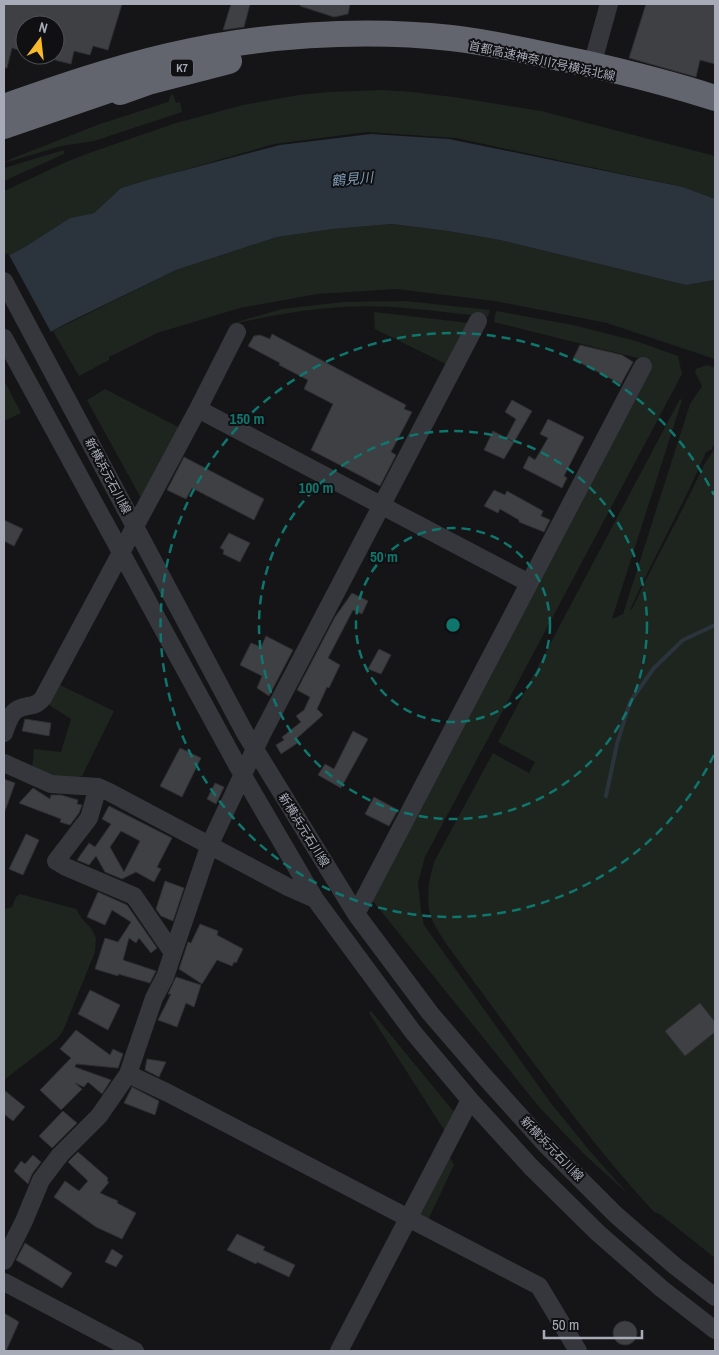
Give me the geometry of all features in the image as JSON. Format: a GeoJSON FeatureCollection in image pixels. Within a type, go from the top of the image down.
{"type":"FeatureCollection","features":[{"type":"Feature","properties":{"kind":"highway","name":"K7"},"geometry":{"type":"LineString","coordinates":[[4,107],[90,77],[170,56],[272,40],[330,35],[366,37]]}},
{"type":"Feature","properties":{"kind":"highway","name":"K7"},"geometry":{"type":"LineString","coordinates":[[4,126],[146,77],[212,60],[331,36],[366,37]]}},
{"type":"Feature","properties":{"kind":"highway","name":"首都高速神奈川7号横浜北線"},"geometry":{"type":"LineString","coordinates":[[366,37],[425,36],[481,42],[604,68],[715,98]]}},
{"type":"Feature","properties":{"kind":"highway","name":"首都高速神奈川7号横浜北線"},"geometry":{"type":"LineString","coordinates":[[366,37],[481,47],[604,73],[715,103]]}},
{"type":"Feature","properties":{"kind":"highway","name":"K7"},"geometry":{"type":"LineString","coordinates":[[4,112],[92,81],[179,59],[270,45],[366,37]]}},
{"type":"Feature","properties":{"kind":"highway","name":"K7"},"geometry":{"type":"LineString","coordinates":[[4,132],[148,82],[213,64],[366,37]]}},
{"type":"Feature","properties":{"kind":"street"},"geometry":{"type":"LineString","coordinates":[[594,58],[608,4]]}},
{"type":"Feature","properties":{"kind":"street","name":"新横浜元石川線"},"geometry":{"type":"LineString","coordinates":[[4,281],[254,749],[356,914],[430,1013],[484,1077],[547,1146],[616,1215],[715,1297]]}},
{"type":"Feature","properties":{"kind":"street"},"geometry":{"type":"LineString","coordinates":[[4,1261],[24,1221],[41,1180],[60,1155],[99,1116],[128,1074],[154,998],[165,977],[210,844],[242,774],[478,321]]}},
{"type":"Feature","properties":{"kind":"street"},"geometry":{"type":"LineString","coordinates":[[4,733],[11,716],[17,710],[38,704],[43,698],[198,409],[237,332]]}},
{"type":"Feature","properties":{"kind":"street","name":"新横浜元石川線"},"geometry":{"type":"LineString","coordinates":[[4,338],[242,774],[315,899],[413,1032],[470,1100],[531,1166],[598,1233],[662,1289],[715,1330]]}},
{"type":"Feature","properties":{"kind":"street"},"geometry":{"type":"LineString","coordinates":[[356,914],[643,366]]}},
{"type":"Feature","properties":{"kind":"street"},"geometry":{"type":"LineString","coordinates":[[198,409],[529,583]]}},
{"type":"Feature","properties":{"kind":"street"},"geometry":{"type":"LineString","coordinates":[[4,764],[51,784],[98,787],[210,844],[288,887],[315,899]]}},
{"type":"Feature","properties":{"kind":"street"},"geometry":{"type":"LineString","coordinates":[[98,787],[89,818],[56,861],[134,896],[173,953]]}},
{"type":"Feature","properties":{"kind":"street"},"geometry":{"type":"LineString","coordinates":[[128,1074],[538,1286],[578,1351]]}},
{"type":"Feature","properties":{"kind":"street"},"geometry":{"type":"LineString","coordinates":[[339,1351],[470,1100]]}},
{"type":"Feature","properties":{"kind":"street"},"geometry":{"type":"LineString","coordinates":[[4,1282],[136,1351]]}},
{"type":"Feature","properties":{"kind":"shaded area"},"geometry":{"type":"Polygon","coordinates":[[[384,90],[461,98],[541,111],[715,156],[715,199],[683,187],[456,138],[367,132],[274,144],[121,188],[94,213],[70,218],[4,258],[4,191],[66,162],[176,123],[243,105],[299,95],[384,90]]]}},
{"type":"Feature","properties":{"kind":"shaded area"},"geometry":{"type":"Polygon","coordinates":[[[173,94],[176,103],[180,102],[182,112],[94,141],[61,146],[4,163],[100,124],[168,102],[173,94]]]}},
{"type":"Feature","properties":{"kind":"shaded area"},"geometry":{"type":"Polygon","coordinates":[[[64,150],[64,154],[4,181],[4,168],[64,150]]]}},
{"type":"Feature","properties":{"kind":"shaded area"},"geometry":{"type":"Polygon","coordinates":[[[392,224],[500,240],[686,285],[715,280],[715,359],[607,323],[495,301],[396,289],[317,294],[240,308],[157,333],[109,357],[109,360],[79,376],[53,331],[176,270],[277,237],[333,229],[392,224]]]}},
{"type":"Feature","properties":{"kind":"shaded area"},"geometry":{"type":"Polygon","coordinates":[[[405,301],[490,310],[488,317],[398,308],[362,306],[328,308],[265,317],[219,327],[282,309],[343,302],[405,301]]]}},
{"type":"Feature","properties":{"kind":"shaded area"},"geometry":{"type":"Polygon","coordinates":[[[496,311],[573,325],[636,341],[678,356],[682,374],[425,857],[418,883],[424,925],[550,1102],[628,1194],[585,1155],[540,1108],[372,900],[642,359],[494,322],[496,311]]]}},
{"type":"Feature","properties":{"kind":"shaded area"},"geometry":{"type":"Polygon","coordinates":[[[374,312],[469,323],[448,365],[375,329],[374,312]]]}},
{"type":"Feature","properties":{"kind":"shaded area"},"geometry":{"type":"Polygon","coordinates":[[[707,365],[715,368],[715,441],[712,449],[706,452],[630,610],[715,447],[715,1258],[661,1215],[654,1212],[599,1148],[447,945],[431,918],[428,900],[431,873],[435,860],[493,753],[529,773],[535,762],[498,742],[680,399],[682,400],[612,619],[623,614],[690,404],[702,386],[695,372],[696,369],[707,365]]]}},
{"type":"Feature","properties":{"kind":"shaded area"},"geometry":{"type":"Polygon","coordinates":[[[4,380],[21,413],[4,421],[4,380]]]}},
{"type":"Feature","properties":{"kind":"shaded area"},"geometry":{"type":"Polygon","coordinates":[[[105,389],[180,428],[141,498],[87,400],[105,389]]]}},
{"type":"Feature","properties":{"kind":"shaded area"},"geometry":{"type":"Polygon","coordinates":[[[60,685],[114,711],[82,776],[65,780],[32,770],[34,749],[61,752],[71,719],[49,705],[60,685]]]}},
{"type":"Feature","properties":{"kind":"shaded area"},"geometry":{"type":"Polygon","coordinates":[[[20,894],[76,909],[91,928],[96,938],[95,952],[63,1031],[57,1039],[4,1080],[4,909],[12,907],[16,897],[20,894]]]}},
{"type":"Feature","properties":{"kind":"shaded area"},"geometry":{"type":"Polygon","coordinates":[[[371,1011],[455,1113],[446,1133],[369,1013],[371,1011]]]}},
{"type":"Feature","properties":{"kind":"shaded area"},"geometry":{"type":"Polygon","coordinates":[[[449,1156],[454,1165],[428,1220],[418,1214],[449,1156]]]}},
{"type":"Feature","properties":{"kind":"water","name":"鶴見川"},"geometry":{"type":"Polygon","coordinates":[[[371,134],[449,139],[683,187],[715,199],[715,280],[686,285],[500,240],[448,231],[392,224],[333,229],[277,237],[176,270],[69,322],[4,357],[4,258],[70,218],[94,213],[121,188],[280,145],[371,134]]]}},
{"type":"Feature","properties":{"kind":"pier"},"geometry":{"type":"Polygon","coordinates":[[[8,253],[52,334],[4,360],[4,255],[8,253]]]}},
{"type":"Feature","properties":{"kind":"building"},"geometry":{"type":"Polygon","coordinates":[[[4,4],[122,4],[108,50],[93,46],[90,55],[74,51],[71,64],[65,62],[65,15],[15,15],[15,49],[12,48],[7,68],[4,68],[4,4]]]}},
{"type":"Feature","properties":{"kind":"building"},"geometry":{"type":"Polygon","coordinates":[[[231,4],[250,4],[244,27],[223,30],[231,4]]]}},
{"type":"Feature","properties":{"kind":"building"},"geometry":{"type":"Polygon","coordinates":[[[301,4],[350,4],[348,14],[334,17],[300,6],[301,4]]]}},
{"type":"Feature","properties":{"kind":"building"},"geometry":{"type":"Polygon","coordinates":[[[646,4],[715,4],[715,64],[700,60],[696,77],[629,58],[646,4]]]}},
{"type":"Feature","properties":{"kind":"building"},"geometry":{"type":"Polygon","coordinates":[[[272,334],[406,405],[404,409],[412,412],[391,452],[396,455],[380,486],[311,450],[333,404],[304,389],[308,380],[248,346],[254,336],[260,335],[270,339],[272,334]]]}},
{"type":"Feature","properties":{"kind":"building"},"geometry":{"type":"Polygon","coordinates":[[[580,345],[622,355],[633,362],[621,384],[573,359],[580,345]]]}},
{"type":"Feature","properties":{"kind":"building"},"geometry":{"type":"Polygon","coordinates":[[[512,400],[532,411],[514,442],[506,438],[516,419],[505,412],[512,400]]]}},
{"type":"Feature","properties":{"kind":"building"},"geometry":{"type":"Polygon","coordinates":[[[548,419],[584,437],[564,476],[567,478],[562,488],[523,468],[529,456],[535,460],[548,438],[540,434],[548,419]]]}},
{"type":"Feature","properties":{"kind":"building"},"geometry":{"type":"Polygon","coordinates":[[[493,431],[514,442],[504,459],[484,450],[493,431]]]}},
{"type":"Feature","properties":{"kind":"building"},"geometry":{"type":"Polygon","coordinates":[[[184,457],[264,499],[254,520],[192,488],[186,499],[167,490],[184,457]]]}},
{"type":"Feature","properties":{"kind":"building"},"geometry":{"type":"Polygon","coordinates":[[[494,490],[505,495],[507,491],[543,511],[541,516],[550,520],[544,532],[519,522],[519,520],[500,509],[498,513],[484,506],[494,490]]]}},
{"type":"Feature","properties":{"kind":"building"},"geometry":{"type":"Polygon","coordinates":[[[4,520],[23,529],[14,546],[4,541],[4,520]]]}},
{"type":"Feature","properties":{"kind":"building"},"geometry":{"type":"Polygon","coordinates":[[[229,533],[250,543],[240,562],[223,554],[224,550],[220,548],[229,533]]]}},
{"type":"Feature","properties":{"kind":"building"},"geometry":{"type":"Polygon","coordinates":[[[352,593],[368,601],[362,614],[353,610],[328,658],[340,665],[317,709],[323,715],[296,739],[299,742],[281,754],[276,745],[284,740],[282,737],[301,722],[296,716],[304,710],[310,697],[297,690],[335,617],[352,593]]]}},
{"type":"Feature","properties":{"kind":"building"},"geometry":{"type":"Polygon","coordinates":[[[266,636],[293,650],[269,696],[257,688],[262,676],[240,665],[251,643],[261,647],[266,636]]]}},
{"type":"Feature","properties":{"kind":"building"},"geometry":{"type":"Polygon","coordinates":[[[379,649],[391,655],[381,674],[368,669],[379,649]]]}},
{"type":"Feature","properties":{"kind":"building"},"geometry":{"type":"Polygon","coordinates":[[[25,719],[51,723],[49,736],[22,731],[25,719]]]}},
{"type":"Feature","properties":{"kind":"building"},"geometry":{"type":"Polygon","coordinates":[[[353,731],[368,739],[341,788],[318,775],[325,764],[334,769],[353,731]]]}},
{"type":"Feature","properties":{"kind":"building"},"geometry":{"type":"Polygon","coordinates":[[[180,748],[201,758],[182,797],[160,786],[180,748]]]}},
{"type":"Feature","properties":{"kind":"building"},"geometry":{"type":"Polygon","coordinates":[[[4,779],[15,783],[5,811],[4,811],[4,779]]]}},
{"type":"Feature","properties":{"kind":"building"},"geometry":{"type":"Polygon","coordinates":[[[215,783],[224,787],[216,804],[207,799],[215,783]]]}},
{"type":"Feature","properties":{"kind":"building"},"geometry":{"type":"Polygon","coordinates":[[[33,788],[50,799],[51,795],[61,795],[78,800],[77,804],[82,805],[79,813],[70,825],[60,822],[61,819],[19,803],[33,788]]]}},
{"type":"Feature","properties":{"kind":"building"},"geometry":{"type":"Polygon","coordinates":[[[374,797],[398,810],[389,826],[365,814],[374,797]]]}},
{"type":"Feature","properties":{"kind":"building"},"geometry":{"type":"Polygon","coordinates":[[[109,806],[172,838],[157,867],[161,869],[154,882],[136,872],[122,879],[105,872],[96,856],[89,865],[77,860],[89,843],[95,847],[111,824],[102,819],[109,806]],[[121,831],[110,847],[124,872],[140,841],[121,831]]]}},
{"type":"Feature","properties":{"kind":"building"},"geometry":{"type":"Polygon","coordinates":[[[26,834],[39,840],[23,875],[9,869],[26,834]]]}},
{"type":"Feature","properties":{"kind":"building"},"geometry":{"type":"Polygon","coordinates":[[[165,881],[184,888],[173,921],[161,916],[156,909],[165,881]]]}},
{"type":"Feature","properties":{"kind":"building"},"geometry":{"type":"Polygon","coordinates":[[[98,892],[127,905],[157,948],[151,953],[139,938],[136,943],[129,938],[123,960],[156,971],[150,983],[95,969],[105,938],[118,942],[131,922],[112,910],[105,925],[87,917],[98,892]]]}},
{"type":"Feature","properties":{"kind":"building"},"geometry":{"type":"Polygon","coordinates":[[[200,924],[218,931],[217,935],[243,949],[236,963],[234,962],[232,966],[217,960],[202,984],[179,969],[188,942],[191,943],[200,924]]]}},
{"type":"Feature","properties":{"kind":"building"},"geometry":{"type":"Polygon","coordinates":[[[176,977],[201,985],[194,1007],[186,1003],[177,1027],[158,1020],[171,994],[168,994],[176,977]]]}},
{"type":"Feature","properties":{"kind":"building"},"geometry":{"type":"Polygon","coordinates":[[[90,990],[120,1005],[108,1030],[78,1014],[90,990]]]}},
{"type":"Feature","properties":{"kind":"building"},"geometry":{"type":"Polygon","coordinates":[[[700,1003],[715,1022],[715,1032],[685,1056],[665,1031],[700,1003]]]}},
{"type":"Feature","properties":{"kind":"building"},"geometry":{"type":"Polygon","coordinates":[[[76,1030],[110,1055],[113,1049],[123,1054],[118,1068],[76,1064],[75,1067],[111,1080],[102,1094],[88,1082],[84,1087],[75,1083],[82,1089],[61,1110],[40,1090],[71,1058],[60,1049],[76,1030]]]}},
{"type":"Feature","properties":{"kind":"building"},"geometry":{"type":"Polygon","coordinates":[[[147,1059],[166,1062],[159,1077],[145,1070],[147,1059]]]}},
{"type":"Feature","properties":{"kind":"building"},"geometry":{"type":"Polygon","coordinates":[[[132,1087],[159,1101],[155,1115],[124,1103],[132,1087]]]}},
{"type":"Feature","properties":{"kind":"building"},"geometry":{"type":"Polygon","coordinates":[[[4,1090],[25,1107],[13,1121],[4,1114],[4,1090]]]}},
{"type":"Feature","properties":{"kind":"building"},"geometry":{"type":"Polygon","coordinates":[[[63,1111],[77,1123],[52,1148],[39,1136],[63,1111]]]}},
{"type":"Feature","properties":{"kind":"building"},"geometry":{"type":"Polygon","coordinates":[[[78,1152],[108,1178],[107,1181],[109,1182],[100,1193],[118,1201],[117,1203],[136,1213],[122,1239],[96,1227],[54,1197],[65,1181],[79,1191],[88,1181],[68,1162],[78,1152]]]}},
{"type":"Feature","properties":{"kind":"building"},"geometry":{"type":"Polygon","coordinates":[[[33,1155],[41,1162],[32,1174],[28,1184],[14,1171],[21,1161],[25,1164],[33,1155]]]}},
{"type":"Feature","properties":{"kind":"building"},"geometry":{"type":"Polygon","coordinates":[[[237,1234],[265,1247],[263,1250],[295,1265],[289,1277],[227,1250],[237,1234]]]}},
{"type":"Feature","properties":{"kind":"building"},"geometry":{"type":"Polygon","coordinates":[[[25,1243],[72,1273],[62,1288],[16,1260],[25,1243]]]}},
{"type":"Feature","properties":{"kind":"building"},"geometry":{"type":"Polygon","coordinates":[[[112,1249],[123,1256],[116,1267],[105,1262],[112,1249]]]}},
{"type":"Feature","properties":{"kind":"building"},"geometry":{"type":"Polygon","coordinates":[[[4,1313],[19,1322],[6,1351],[4,1351],[4,1313]]]}},
{"type":"Feature","properties":{"kind":"building"},"geometry":{"type":"Polygon","coordinates":[[[625,1321],[633,1325],[637,1333],[633,1341],[625,1345],[617,1341],[613,1333],[617,1325],[625,1321]]]}},
{"type":"Feature","properties":{"kind":"waterway"},"geometry":{"type":"LineString","coordinates":[[606,796],[617,744],[630,702],[654,668],[683,640],[715,625]]}}]}
